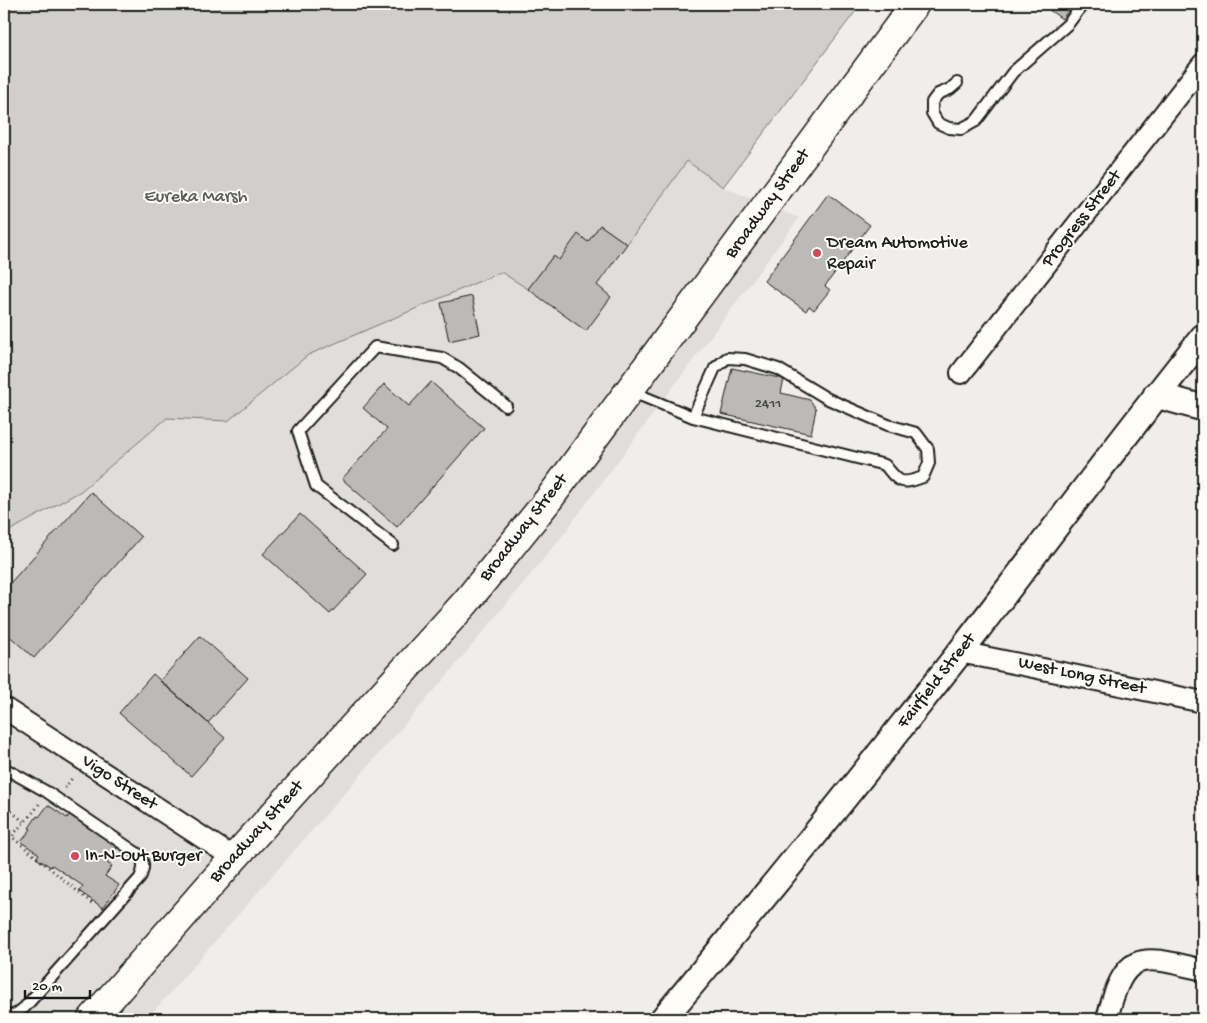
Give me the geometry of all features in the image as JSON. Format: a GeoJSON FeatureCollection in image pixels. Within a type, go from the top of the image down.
{"type":"FeatureCollection","features":[{"type":"Feature","properties":{"kind":"highway","name":"Broadway Street"},"geometry":{"type":"LineString","coordinates":[[92,1019],[234,858],[466,602],[549,499],[916,4]]}},
{"type":"Feature","properties":{"kind":"street","name":"Progress Street"},"geometry":{"type":"LineString","coordinates":[[960,373],[1203,64]]}},
{"type":"Feature","properties":{"kind":"street","name":"Fairfield Street"},"geometry":{"type":"LineString","coordinates":[[664,1019],[741,927],[960,652],[1156,395],[1203,337]]}},
{"type":"Feature","properties":{"kind":"street"},"geometry":{"type":"LineString","coordinates":[[1156,395],[1203,408]]}},
{"type":"Feature","properties":{"kind":"street","name":"West Long Street"},"geometry":{"type":"LineString","coordinates":[[960,652],[1203,702]]}},
{"type":"Feature","properties":{"kind":"street","name":"Vigo Street"},"geometry":{"type":"LineString","coordinates":[[4,708],[234,858]]}},
{"type":"Feature","properties":{"kind":"street"},"geometry":{"type":"LineString","coordinates":[[1107,1019],[1116,988],[1124,972],[1140,961],[1158,960],[1203,970]]}},
{"type":"Feature","properties":{"kind":"lane"},"geometry":{"type":"LineString","coordinates":[[957,83],[950,89],[938,94],[932,102],[932,113],[938,123],[949,128],[961,129],[976,121],[1013,72],[1068,24],[1083,4]]}},
{"type":"Feature","properties":{"kind":"lane"},"geometry":{"type":"LineString","coordinates":[[393,545],[316,486],[298,431],[375,347],[442,358],[459,368],[506,406]]}},
{"type":"Feature","properties":{"kind":"lane"},"geometry":{"type":"LineString","coordinates":[[630,390],[693,417],[885,465],[896,478],[908,482],[923,477],[929,463],[928,449],[916,433],[888,425],[828,399],[778,369],[745,359],[727,358],[715,368],[693,417]]}},
{"type":"Feature","properties":{"kind":"lane"},"geometry":{"type":"LineString","coordinates":[[4,768],[47,792],[138,854],[143,861],[144,868],[140,878],[25,1007],[15,1015],[9,1016],[4,1014]]}},
{"type":"Feature","properties":{"kind":"path"},"geometry":{"type":"LineString","coordinates":[[72,778],[64,790],[54,783],[32,817],[21,824],[12,837],[93,904]]}},
{"type":"Feature","properties":{"kind":"path"},"geometry":{"type":"LineString","coordinates":[[4,805],[24,822]]}},
{"type":"Feature","properties":{"kind":"shaded area"},"geometry":{"type":"Polygon","coordinates":[[[687,161],[723,187],[799,218],[560,539],[440,684],[147,1019],[4,1019],[4,534],[81,491],[167,418],[228,421],[308,355],[501,272],[528,289],[553,256],[600,225],[687,161]]]}},
{"type":"Feature","properties":{"kind":"green space","name":"Eureka Marsh"},"geometry":{"type":"Polygon","coordinates":[[[4,4],[861,4],[723,187],[687,161],[627,244],[600,225],[588,242],[578,235],[559,260],[553,256],[528,289],[501,272],[308,355],[228,421],[167,418],[81,491],[4,534],[4,4]]]}},
{"type":"Feature","properties":{"kind":"building"},"geometry":{"type":"Polygon","coordinates":[[[1041,4],[1073,4],[1062,19],[1041,4]]]}},
{"type":"Feature","properties":{"kind":"building","name":"Dream Automotive Repair"},"geometry":{"type":"Polygon","coordinates":[[[828,194],[870,225],[825,286],[830,290],[814,310],[809,306],[806,311],[764,281],[828,194]]]}},
{"type":"Feature","properties":{"kind":"building"},"geometry":{"type":"Polygon","coordinates":[[[600,225],[627,244],[597,285],[611,297],[586,331],[528,289],[553,256],[559,260],[578,234],[588,242],[600,225]]]}},
{"type":"Feature","properties":{"kind":"building"},"geometry":{"type":"Polygon","coordinates":[[[472,296],[480,334],[449,341],[441,303],[472,296]]]}},
{"type":"Feature","properties":{"kind":"building"},"geometry":{"type":"Polygon","coordinates":[[[732,368],[784,379],[781,393],[810,400],[816,409],[811,434],[721,414],[732,368]]]}},
{"type":"Feature","properties":{"kind":"building"},"geometry":{"type":"Polygon","coordinates":[[[431,382],[484,428],[397,527],[342,479],[387,429],[363,408],[384,384],[409,406],[431,382]]]}},
{"type":"Feature","properties":{"kind":"building"},"geometry":{"type":"Polygon","coordinates":[[[91,492],[141,537],[34,658],[4,631],[4,590],[91,492]]]}},
{"type":"Feature","properties":{"kind":"building"},"geometry":{"type":"Polygon","coordinates":[[[300,514],[367,574],[330,614],[263,554],[300,514]]]}},
{"type":"Feature","properties":{"kind":"building"},"geometry":{"type":"Polygon","coordinates":[[[200,636],[248,678],[208,723],[160,681],[200,636]]]}},
{"type":"Feature","properties":{"kind":"building"},"geometry":{"type":"Polygon","coordinates":[[[153,674],[225,738],[191,776],[119,713],[153,674]]]}},
{"type":"Feature","properties":{"kind":"building","name":"In-N-Out Burger"},"geometry":{"type":"Polygon","coordinates":[[[48,805],[67,818],[70,814],[118,847],[107,863],[112,866],[105,876],[119,885],[103,908],[79,891],[83,886],[52,865],[51,867],[36,858],[39,854],[21,842],[31,829],[29,828],[37,816],[39,817],[48,805]]]}},
{"type":"Feature","properties":{"kind":"place","name":"Dream Automotive Repair"},"geometry":{"type":"Point","coordinates":[817,253]}},
{"type":"Feature","properties":{"kind":"place","name":"In-N-Out Burger"},"geometry":{"type":"Point","coordinates":[75,856]}}]}
